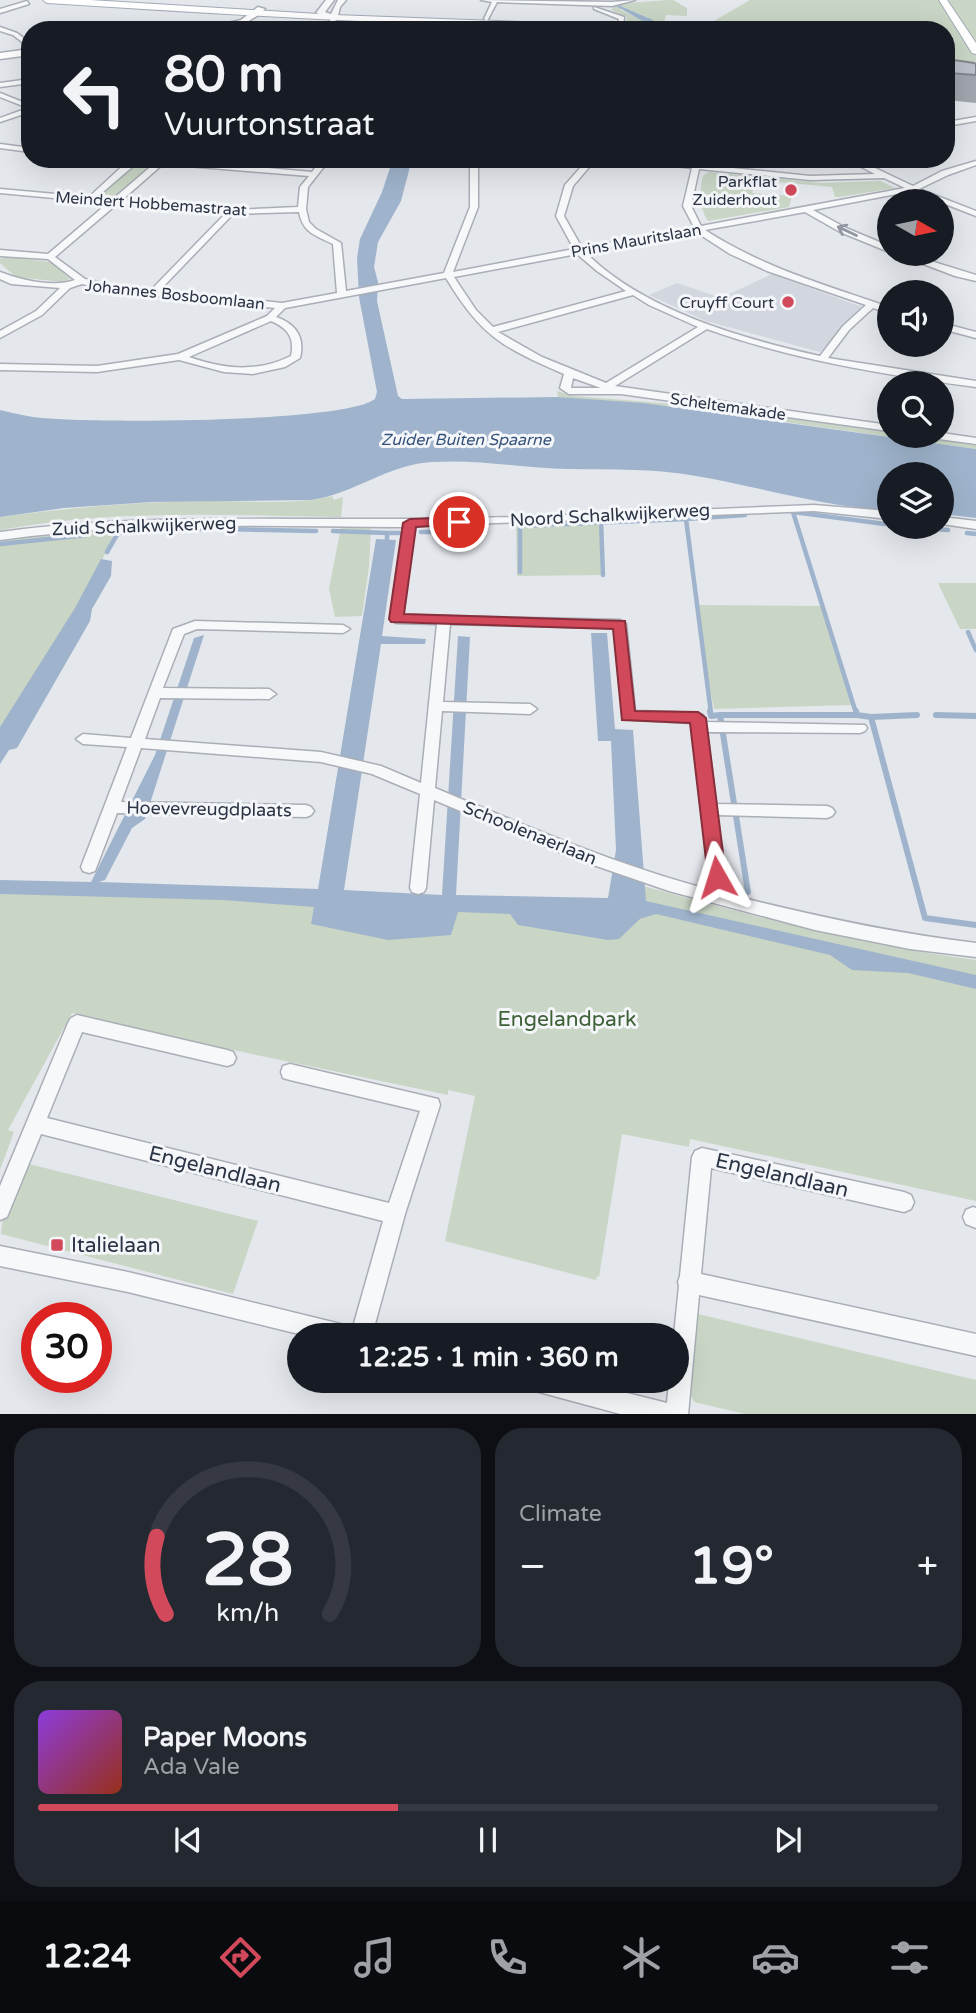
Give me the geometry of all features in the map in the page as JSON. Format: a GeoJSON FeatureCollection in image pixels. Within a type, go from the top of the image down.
{"type":"FeatureCollection","features":[{"type":"Feature","properties":{"kind":"main road"},"geometry":{"type":"LineString","coordinates":[[47,0],[335,16],[532,21]]}},
{"type":"Feature","properties":{"kind":"main road"},"geometry":{"type":"LineString","coordinates":[[110,0],[256,12],[320,13],[386,21]]}},
{"type":"Feature","properties":{"kind":"main road"},"geometry":{"type":"LineString","coordinates":[[943,0],[976,51]]}},
{"type":"Feature","properties":{"kind":"main road"},"geometry":{"type":"LineString","coordinates":[[951,0],[976,37]]}},
{"type":"Feature","properties":{"kind":"main road"},"geometry":{"type":"LineString","coordinates":[[241,21],[256,12]]}},
{"type":"Feature","properties":{"kind":"main road"},"geometry":{"type":"LineString","coordinates":[[0,56],[21,51]]}},
{"type":"Feature","properties":{"kind":"street"},"geometry":{"type":"LineString","coordinates":[[320,13],[330,0]]}},
{"type":"Feature","properties":{"kind":"street"},"geometry":{"type":"LineString","coordinates":[[332,21],[336,7],[342,0]]}},
{"type":"Feature","properties":{"kind":"street"},"geometry":{"type":"LineString","coordinates":[[484,0],[574,4],[612,4],[632,0]]}},
{"type":"Feature","properties":{"kind":"street"},"geometry":{"type":"LineString","coordinates":[[487,19],[495,1]]}},
{"type":"Feature","properties":{"kind":"street"},"geometry":{"type":"LineString","coordinates":[[0,11],[27,2]]}},
{"type":"Feature","properties":{"kind":"street"},"geometry":{"type":"LineString","coordinates":[[574,4],[605,10],[622,18],[622,21]]}},
{"type":"Feature","properties":{"kind":"street"},"geometry":{"type":"LineString","coordinates":[[605,10],[612,4]]}},
{"type":"Feature","properties":{"kind":"street"},"geometry":{"type":"LineString","coordinates":[[0,29],[15,34],[21,40]]}},
{"type":"Feature","properties":{"kind":"street"},"geometry":{"type":"LineString","coordinates":[[0,85],[21,83]]}},
{"type":"Feature","properties":{"kind":"street"},"geometry":{"type":"LineString","coordinates":[[2,96],[21,85]]}},
{"type":"Feature","properties":{"kind":"street"},"geometry":{"type":"LineString","coordinates":[[2,96],[21,104]]}},
{"type":"Feature","properties":{"kind":"street"},"geometry":{"type":"LineString","coordinates":[[0,120],[21,107]]}},
{"type":"Feature","properties":{"kind":"street"},"geometry":{"type":"LineString","coordinates":[[955,115],[976,119]]}},
{"type":"Feature","properties":{"kind":"street"},"geometry":{"type":"LineString","coordinates":[[955,123],[976,119]]}},
{"type":"Feature","properties":{"kind":"street"},"geometry":{"type":"LineString","coordinates":[[0,146],[21,149]]}},
{"type":"Feature","properties":{"kind":"street","name":"Prins Mauritslaan"},"geometry":{"type":"LineString","coordinates":[[913,189],[945,173],[976,163]]}},
{"type":"Feature","properties":{"kind":"street"},"geometry":{"type":"LineString","coordinates":[[91,199],[126,168]]}},
{"type":"Feature","properties":{"kind":"street"},"geometry":{"type":"LineString","coordinates":[[50,257],[153,168]]}},
{"type":"Feature","properties":{"kind":"street"},"geometry":{"type":"LineString","coordinates":[[248,168],[313,174]]}},
{"type":"Feature","properties":{"kind":"street"},"geometry":{"type":"LineString","coordinates":[[318,168],[304,187],[302,209],[305,223],[337,243],[341,294]]}},
{"type":"Feature","properties":{"kind":"street"},"geometry":{"type":"LineString","coordinates":[[448,274],[474,207],[474,168]]}},
{"type":"Feature","properties":{"kind":"street"},"geometry":{"type":"LineString","coordinates":[[584,168],[569,185],[560,216],[579,250],[602,271],[632,292],[704,327],[755,342],[823,358],[976,384]]}},
{"type":"Feature","properties":{"kind":"street"},"geometry":{"type":"LineString","coordinates":[[696,168],[687,206],[699,230],[733,252],[770,269],[877,307]]}},
{"type":"Feature","properties":{"kind":"street"},"geometry":{"type":"LineString","coordinates":[[706,168],[810,178],[885,176]]}},
{"type":"Feature","properties":{"kind":"street"},"geometry":{"type":"LineString","coordinates":[[869,168],[913,189]]}},
{"type":"Feature","properties":{"kind":"street","name":"Meindert Hobbemastraat"},"geometry":{"type":"LineString","coordinates":[[0,191],[231,212],[302,209]]}},
{"type":"Feature","properties":{"kind":"street","name":"Prins Mauritslaan"},"geometry":{"type":"LineString","coordinates":[[341,294],[877,196]]}},
{"type":"Feature","properties":{"kind":"street"},"geometry":{"type":"LineString","coordinates":[[954,205],[976,214]]}},
{"type":"Feature","properties":{"kind":"street"},"geometry":{"type":"LineString","coordinates":[[806,209],[843,230],[877,244]]}},
{"type":"Feature","properties":{"kind":"street"},"geometry":{"type":"LineString","coordinates":[[154,292],[231,212]]}},
{"type":"Feature","properties":{"kind":"street"},"geometry":{"type":"LineString","coordinates":[[0,253],[50,257],[82,281]]}},
{"type":"Feature","properties":{"kind":"street"},"geometry":{"type":"LineString","coordinates":[[935,266],[976,278]]}},
{"type":"Feature","properties":{"kind":"street","name":"Scheltemakade"},"geometry":{"type":"LineString","coordinates":[[448,274],[465,302],[490,331],[536,358],[606,387],[877,426]]}},
{"type":"Feature","properties":{"kind":"street"},"geometry":{"type":"LineString","coordinates":[[0,275],[11,281],[67,286]]}},
{"type":"Feature","properties":{"kind":"street","name":"Johannes Bosboomlaan"},"geometry":{"type":"LineString","coordinates":[[67,286],[82,281],[111,288],[282,306],[341,294]]}},
{"type":"Feature","properties":{"kind":"street"},"geometry":{"type":"LineString","coordinates":[[0,335],[39,313],[67,286]]}},
{"type":"Feature","properties":{"kind":"street"},"geometry":{"type":"LineString","coordinates":[[490,331],[632,292]]}},
{"type":"Feature","properties":{"kind":"street"},"geometry":{"type":"LineString","coordinates":[[823,358],[846,328],[871,305]]}},
{"type":"Feature","properties":{"kind":"street"},"geometry":{"type":"LineString","coordinates":[[0,363],[97,369],[180,357],[270,318],[282,306]]}},
{"type":"Feature","properties":{"kind":"street"},"geometry":{"type":"LineString","coordinates":[[180,357],[208,367],[240,371],[268,372],[280,368],[296,358],[299,349],[293,329],[284,322],[270,318]]}},
{"type":"Feature","properties":{"kind":"street"},"geometry":{"type":"LineString","coordinates":[[606,387],[704,327]]}},
{"type":"Feature","properties":{"kind":"street"},"geometry":{"type":"LineString","coordinates":[[954,329],[976,335]]}},
{"type":"Feature","properties":{"kind":"street"},"geometry":{"type":"LineString","coordinates":[[569,373],[565,388],[569,391],[621,391]]}},
{"type":"Feature","properties":{"kind":"street"},"geometry":{"type":"LineString","coordinates":[[954,438],[976,441]]}},
{"type":"Feature","properties":{"kind":"street","name":"Noord Schalkwijkerweg"},"geometry":{"type":"LineString","coordinates":[[289,523],[410,523],[814,508],[877,514]]}},
{"type":"Feature","properties":{"kind":"street","name":"Zuid Schalkwijkerweg"},"geometry":{"type":"LineString","coordinates":[[0,537],[43,530],[138,524],[289,523]]}},
{"type":"Feature","properties":{"kind":"street"},"geometry":{"type":"LineString","coordinates":[[410,523],[396,619],[620,624],[628,716],[698,718],[706,728],[715,810],[720,899]]}},
{"type":"Feature","properties":{"kind":"street"},"geometry":{"type":"LineString","coordinates":[[954,523],[976,526]]}},
{"type":"Feature","properties":{"kind":"street"},"geometry":{"type":"LineString","coordinates":[[418,888],[434,794],[444,620]]}},
{"type":"Feature","properties":{"kind":"street"},"geometry":{"type":"LineString","coordinates":[[89,867],[118,807],[143,744],[178,632],[195,625],[343,629]]}},
{"type":"Feature","properties":{"kind":"street"},"geometry":{"type":"LineString","coordinates":[[160,693],[269,694]]}},
{"type":"Feature","properties":{"kind":"street"},"geometry":{"type":"LineString","coordinates":[[440,706],[530,709]]}},
{"type":"Feature","properties":{"kind":"street"},"geometry":{"type":"LineString","coordinates":[[706,728],[860,728]]}},
{"type":"Feature","properties":{"kind":"street","name":"Schoolenaerlaan"},"geometry":{"type":"LineString","coordinates":[[83,739],[321,757],[376,770],[604,863],[669,886],[856,931],[910,942],[976,950]]}},
{"type":"Feature","properties":{"kind":"street","name":"Hoevevreugdplaats"},"geometry":{"type":"LineString","coordinates":[[118,807],[306,811]]}},
{"type":"Feature","properties":{"kind":"street"},"geometry":{"type":"LineString","coordinates":[[715,810],[827,812]]}},
{"type":"Feature","properties":{"kind":"street"},"geometry":{"type":"LineString","coordinates":[[0,1210],[77,1023],[227,1058]]}},
{"type":"Feature","properties":{"kind":"street"},"geometry":{"type":"LineString","coordinates":[[290,1072],[430,1105],[364,1323]]}},
{"type":"Feature","properties":{"kind":"street","name":"Engelandlaan"},"geometry":{"type":"LineString","coordinates":[[35,1124],[395,1214]]}},
{"type":"Feature","properties":{"kind":"street","name":"Engelandlaan"},"geometry":{"type":"LineString","coordinates":[[677,1414],[702,1157],[904,1202]]}},
{"type":"Feature","properties":{"kind":"street"},"geometry":{"type":"LineString","coordinates":[[0,1256],[128,1282],[297,1323]]}},
{"type":"Feature","properties":{"kind":"street"},"geometry":{"type":"LineString","coordinates":[[688,1282],[976,1345]]}},
{"type":"Feature","properties":{"kind":"street"},"geometry":{"type":"LineString","coordinates":[[583,1393],[666,1414]]}},
{"type":"Feature","properties":{"kind":"shaded area"},"geometry":{"type":"Polygon","coordinates":[[[772,274],[862,307],[820,352],[706,321],[649,295],[677,283],[721,298],[772,274]]]}},
{"type":"Feature","properties":{"kind":"green space"},"geometry":{"type":"Polygon","coordinates":[[[673,0],[687,8],[687,16],[666,15],[664,21],[651,21],[619,6],[621,10],[643,21],[626,21],[627,17],[611,10],[617,4],[673,0]]]}},
{"type":"Feature","properties":{"kind":"green space"},"geometry":{"type":"Polygon","coordinates":[[[750,0],[976,0],[976,72],[955,66],[955,21],[714,21],[750,0]]]}},
{"type":"Feature","properties":{"kind":"green space"},"geometry":{"type":"Polygon","coordinates":[[[132,168],[148,168],[114,197],[98,195],[132,168]]]}},
{"type":"Feature","properties":{"kind":"green space"},"geometry":{"type":"Polygon","coordinates":[[[709,172],[821,183],[880,181],[895,188],[835,197],[832,187],[757,180],[752,193],[792,196],[789,207],[708,221],[701,205],[703,176],[709,172]]]}},
{"type":"Feature","properties":{"kind":"green space"},"geometry":{"type":"Polygon","coordinates":[[[8,257],[52,262],[70,279],[63,282],[16,277],[0,263],[0,259],[8,257]]]}},
{"type":"Feature","properties":{"kind":"green space"},"geometry":{"type":"Polygon","coordinates":[[[557,391],[575,396],[697,406],[877,430],[877,435],[686,408],[558,397],[557,391]]]}},
{"type":"Feature","properties":{"kind":"green space"},"geometry":{"type":"Polygon","coordinates":[[[954,442],[976,445],[976,449],[954,446],[954,442]]]}},
{"type":"Feature","properties":{"kind":"green space"},"geometry":{"type":"Polygon","coordinates":[[[332,496],[334,500],[343,497],[341,517],[127,516],[42,523],[0,530],[0,517],[76,508],[178,502],[285,502],[332,496]]]}},
{"type":"Feature","properties":{"kind":"green space"},"geometry":{"type":"Polygon","coordinates":[[[599,519],[603,575],[517,576],[516,524],[599,519]]]}},
{"type":"Feature","properties":{"kind":"green space"},"geometry":{"type":"Polygon","coordinates":[[[341,527],[371,527],[362,616],[335,617],[329,589],[341,527]]]}},
{"type":"Feature","properties":{"kind":"green space"},"geometry":{"type":"Polygon","coordinates":[[[95,530],[117,531],[76,610],[0,727],[0,540],[95,530]]]}},
{"type":"Feature","properties":{"kind":"green space"},"geometry":{"type":"Polygon","coordinates":[[[938,583],[976,583],[976,629],[960,629],[938,583]]]}},
{"type":"Feature","properties":{"kind":"green space"},"geometry":{"type":"Polygon","coordinates":[[[699,605],[821,606],[852,705],[714,709],[698,630],[699,605]]]}},
{"type":"Feature","properties":{"kind":"green space","name":"Engelandpark"},"geometry":{"type":"Polygon","coordinates":[[[614,878],[839,936],[976,960],[976,1201],[690,1139],[689,1147],[622,1134],[599,1277],[597,1276],[596,1280],[445,1241],[475,1096],[448,1090],[448,1095],[94,1021],[96,1018],[72,1013],[8,1130],[14,1132],[0,1170],[0,881],[491,899],[608,899],[614,878]]]}},
{"type":"Feature","properties":{"kind":"green space"},"geometry":{"type":"Polygon","coordinates":[[[21,1162],[258,1221],[233,1294],[1,1234],[3,1215],[21,1162]]]}},
{"type":"Feature","properties":{"kind":"green space"},"geometry":{"type":"Polygon","coordinates":[[[698,1314],[976,1380],[976,1414],[745,1414],[694,1402],[689,1391],[698,1314]]]}},
{"type":"Feature","properties":{"kind":"water","name":"Zuider Buiten Spaarne"},"geometry":{"type":"Polygon","coordinates":[[[390,168],[410,168],[401,201],[378,242],[374,267],[378,282],[377,301],[398,396],[402,399],[558,397],[643,403],[877,435],[877,448],[954,446],[976,449],[976,518],[954,515],[954,462],[877,462],[877,509],[840,505],[680,473],[449,461],[401,468],[342,492],[311,500],[152,502],[64,508],[0,517],[0,410],[69,420],[161,421],[317,413],[354,407],[375,399],[377,392],[359,297],[357,258],[360,239],[390,168]]]}},
{"type":"Feature","properties":{"kind":"water"},"geometry":{"type":"Polygon","coordinates":[[[376,539],[396,540],[382,636],[426,639],[425,644],[381,644],[344,890],[442,895],[458,636],[470,637],[456,895],[608,898],[616,850],[611,741],[598,741],[591,633],[607,633],[615,729],[633,730],[646,901],[976,975],[976,989],[908,973],[852,970],[830,955],[656,914],[640,919],[619,939],[608,940],[518,925],[510,914],[458,912],[451,935],[388,940],[311,924],[314,907],[223,900],[0,894],[0,880],[91,882],[155,755],[194,638],[204,635],[145,819],[132,828],[105,880],[99,882],[318,889],[376,539]]]}},
{"type":"Feature","properties":{"kind":"water"},"geometry":{"type":"Polygon","coordinates":[[[101,559],[112,561],[111,576],[92,609],[90,621],[17,748],[9,750],[0,764],[0,727],[75,608],[101,559]]]}},
{"type":"Feature","properties":{"kind":"building"},"geometry":{"type":"Polygon","coordinates":[[[955,60],[976,64],[976,75],[955,73],[955,60]]]}},
{"type":"Feature","properties":{"kind":"waterway"},"geometry":{"type":"LineString","coordinates":[[618,5],[648,21]]}},
{"type":"Feature","properties":{"kind":"waterway"},"geometry":{"type":"LineString","coordinates":[[856,713],[793,512],[877,523]]}},
{"type":"Feature","properties":{"kind":"waterway"},"geometry":{"type":"LineString","coordinates":[[686,519],[745,515]]}},
{"type":"Feature","properties":{"kind":"waterway"},"geometry":{"type":"LineString","coordinates":[[601,523],[686,519]]}},
{"type":"Feature","properties":{"kind":"waterway"},"geometry":{"type":"LineString","coordinates":[[686,519],[711,713]]}},
{"type":"Feature","properties":{"kind":"waterway"},"geometry":{"type":"LineString","coordinates":[[520,572],[520,526],[601,523]]}},
{"type":"Feature","properties":{"kind":"waterway"},"geometry":{"type":"LineString","coordinates":[[601,523],[603,575]]}},
{"type":"Feature","properties":{"kind":"waterway"},"geometry":{"type":"LineString","coordinates":[[107,552],[118,533],[147,529],[208,529]]}},
{"type":"Feature","properties":{"kind":"waterway"},"geometry":{"type":"LineString","coordinates":[[224,529],[316,531]]}},
{"type":"Feature","properties":{"kind":"waterway"},"geometry":{"type":"LineString","coordinates":[[333,531],[387,533]]}},
{"type":"Feature","properties":{"kind":"waterway"},"geometry":{"type":"LineString","coordinates":[[421,532],[449,532]]}},
{"type":"Feature","properties":{"kind":"waterway"},"geometry":{"type":"LineString","coordinates":[[387,533],[399,533]]}},
{"type":"Feature","properties":{"kind":"waterway"},"geometry":{"type":"LineString","coordinates":[[387,533],[387,539]]}},
{"type":"Feature","properties":{"kind":"waterway"},"geometry":{"type":"LineString","coordinates":[[967,533],[976,534]]}},
{"type":"Feature","properties":{"kind":"waterway"},"geometry":{"type":"LineString","coordinates":[[0,544],[87,535]]}},
{"type":"Feature","properties":{"kind":"waterway"},"geometry":{"type":"LineString","coordinates":[[968,632],[976,650]]}},
{"type":"Feature","properties":{"kind":"waterway"},"geometry":{"type":"LineString","coordinates":[[710,711],[711,716],[720,715]]}},
{"type":"Feature","properties":{"kind":"waterway"},"geometry":{"type":"LineString","coordinates":[[856,711],[857,715]]}},
{"type":"Feature","properties":{"kind":"waterway"},"geometry":{"type":"LineString","coordinates":[[720,715],[857,715]]}},
{"type":"Feature","properties":{"kind":"waterway"},"geometry":{"type":"LineString","coordinates":[[720,715],[748,892]]}},
{"type":"Feature","properties":{"kind":"waterway"},"geometry":{"type":"LineString","coordinates":[[857,715],[871,717]]}},
{"type":"Feature","properties":{"kind":"waterway"},"geometry":{"type":"LineString","coordinates":[[871,717],[917,715]]}},
{"type":"Feature","properties":{"kind":"waterway"},"geometry":{"type":"LineString","coordinates":[[936,715],[976,716]]}},
{"type":"Feature","properties":{"kind":"waterway"},"geometry":{"type":"LineString","coordinates":[[871,717],[925,918],[976,925]]}},
{"type":"Feature","properties":{"kind":"place","name":"Parkflat Zuiderhout"},"geometry":{"type":"Point","coordinates":[791,190]}},
{"type":"Feature","properties":{"kind":"place","name":"Cruyff Court"},"geometry":{"type":"Point","coordinates":[788,302]}},
{"type":"Feature","properties":{"kind":"place","name":"Italielaan"},"geometry":{"type":"Point","coordinates":[57,1245]}},
{"type":"Feature","properties":{"kind":"route"},"geometry":{"type":"LineString","coordinates":[[459,522],[410,523],[396,619],[620,624],[628,716],[698,718],[717,877]]}}]}
